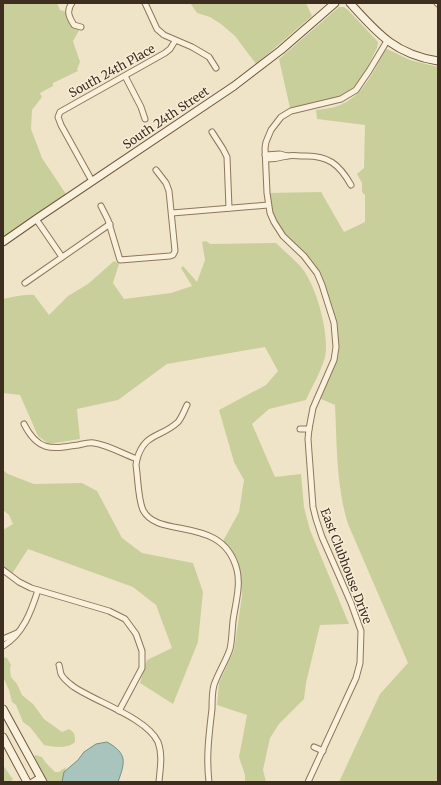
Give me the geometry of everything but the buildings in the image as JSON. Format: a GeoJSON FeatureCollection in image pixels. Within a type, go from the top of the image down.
{"type":"FeatureCollection","features":[{"type":"Feature","properties":{"kind":"street"},"geometry":{"type":"LineString","coordinates":[[72,3],[68,8],[68,15],[74,25],[81,27]]}},
{"type":"Feature","properties":{"kind":"street"},"geometry":{"type":"LineString","coordinates":[[145,3],[157,29],[175,41],[192,47],[209,57],[216,68]]}},
{"type":"Feature","properties":{"kind":"street","name":"South 24th Street"},"geometry":{"type":"LineString","coordinates":[[3,242],[249,75],[281,50],[335,3]]}},
{"type":"Feature","properties":{"kind":"street"},"geometry":{"type":"LineString","coordinates":[[350,3],[387,41],[408,53],[421,58],[438,61]]}},
{"type":"Feature","properties":{"kind":"street","name":"South 24th Place"},"geometry":{"type":"LineString","coordinates":[[92,181],[61,125],[58,117],[60,112],[165,53],[175,41]]}},
{"type":"Feature","properties":{"kind":"street","name":"East Clubhouse Drive"},"geometry":{"type":"LineString","coordinates":[[308,782],[356,678],[360,663],[361,631],[356,615],[322,537],[316,519],[312,496],[308,429],[317,397],[331,370],[334,360],[336,347],[334,324],[317,273],[304,256],[283,236],[274,222],[268,205],[266,142],[271,130],[281,117],[291,112],[341,99],[356,90],[370,71],[387,41]]}},
{"type":"Feature","properties":{"kind":"street"},"geometry":{"type":"LineString","coordinates":[[125,76],[141,107],[145,119]]}},
{"type":"Feature","properties":{"kind":"street"},"geometry":{"type":"LineString","coordinates":[[212,132],[227,157],[230,208]]}},
{"type":"Feature","properties":{"kind":"street"},"geometry":{"type":"LineString","coordinates":[[266,157],[317,156],[334,163],[342,171],[350,185]]}},
{"type":"Feature","properties":{"kind":"street"},"geometry":{"type":"LineString","coordinates":[[101,206],[110,224],[120,260],[173,255],[175,251],[169,191],[166,183],[156,170]]}},
{"type":"Feature","properties":{"kind":"street"},"geometry":{"type":"LineString","coordinates":[[172,213],[268,205]]}},
{"type":"Feature","properties":{"kind":"street"},"geometry":{"type":"LineString","coordinates":[[36,219],[62,257]]}},
{"type":"Feature","properties":{"kind":"street"},"geometry":{"type":"LineString","coordinates":[[25,283],[110,224]]}},
{"type":"Feature","properties":{"kind":"street"},"geometry":{"type":"LineString","coordinates":[[187,405],[179,421],[149,439],[142,445],[136,465],[141,503],[143,511],[149,518],[159,523],[199,532],[214,538],[228,552],[237,570],[238,585],[230,649],[214,686],[208,751],[209,782]]}},
{"type":"Feature","properties":{"kind":"street"},"geometry":{"type":"LineString","coordinates":[[24,424],[30,435],[42,445],[48,447],[56,448],[92,443],[99,444],[137,459]]}},
{"type":"Feature","properties":{"kind":"street"},"geometry":{"type":"LineString","coordinates":[[300,429],[308,429]]}},
{"type":"Feature","properties":{"kind":"street"},"geometry":{"type":"LineString","coordinates":[[3,570],[19,582],[38,590],[109,611],[125,619],[136,634],[142,651],[142,668],[119,711]]}},
{"type":"Feature","properties":{"kind":"street"},"geometry":{"type":"LineString","coordinates":[[3,646],[11,641],[26,622],[38,590]]}},
{"type":"Feature","properties":{"kind":"street"},"geometry":{"type":"LineString","coordinates":[[3,639],[18,632]]}},
{"type":"Feature","properties":{"kind":"street"},"geometry":{"type":"LineString","coordinates":[[59,665],[61,673],[66,681],[81,691],[138,722],[154,735],[161,753],[159,782]]}},
{"type":"Feature","properties":{"kind":"street"},"geometry":{"type":"LineString","coordinates":[[3,709],[41,780],[32,782]]}},
{"type":"Feature","properties":{"kind":"street"},"geometry":{"type":"LineString","coordinates":[[3,737],[27,782]]}},
{"type":"Feature","properties":{"kind":"street"},"geometry":{"type":"LineString","coordinates":[[314,747],[323,751]]}},
{"type":"Feature","properties":{"kind":"green space"},"geometry":{"type":"Polygon","coordinates":[[[3,3],[57,3],[60,10],[67,14],[74,25],[81,27],[73,41],[80,62],[77,69],[78,71],[53,83],[53,86],[40,93],[42,97],[32,110],[31,129],[42,158],[68,197],[3,242],[3,3]]]}},
{"type":"Feature","properties":{"kind":"green space"},"geometry":{"type":"Polygon","coordinates":[[[190,3],[306,3],[312,16],[256,64],[235,36],[210,17],[197,13],[190,3]]]}},
{"type":"Feature","properties":{"kind":"green space"},"geometry":{"type":"Polygon","coordinates":[[[339,7],[344,7],[348,10],[378,42],[377,48],[362,77],[353,88],[328,100],[290,108],[279,59],[339,7]]]}},
{"type":"Feature","properties":{"kind":"green space"},"geometry":{"type":"Polygon","coordinates":[[[387,49],[410,60],[438,67],[438,782],[339,782],[380,694],[408,663],[348,524],[344,510],[339,480],[335,405],[321,399],[326,379],[331,370],[336,336],[317,273],[274,222],[267,193],[321,192],[344,232],[365,222],[365,195],[362,192],[362,183],[357,174],[364,168],[365,125],[317,119],[316,110],[337,106],[348,101],[362,89],[387,49]]]}},
{"type":"Feature","properties":{"kind":"green space"},"geometry":{"type":"Polygon","coordinates":[[[206,241],[210,244],[276,243],[301,267],[307,275],[317,297],[324,323],[326,347],[325,357],[319,374],[306,400],[269,409],[252,424],[275,477],[301,474],[304,507],[310,530],[349,624],[320,625],[306,683],[304,699],[279,724],[270,738],[263,770],[266,782],[245,782],[245,775],[239,757],[247,715],[217,705],[219,683],[234,650],[242,596],[241,574],[236,557],[223,541],[239,512],[244,480],[234,462],[219,410],[266,385],[278,371],[265,347],[167,364],[118,400],[77,409],[80,439],[49,444],[38,436],[20,395],[3,393],[3,299],[22,295],[34,295],[49,315],[68,296],[88,284],[114,261],[119,264],[113,283],[124,299],[171,293],[192,286],[181,268],[183,266],[197,282],[205,260],[202,242],[206,241]]]}},
{"type":"Feature","properties":{"kind":"green space"},"geometry":{"type":"Polygon","coordinates":[[[3,470],[8,474],[34,484],[82,483],[97,491],[122,538],[142,553],[193,563],[203,592],[198,642],[173,704],[140,683],[147,660],[172,648],[156,605],[133,587],[28,549],[12,574],[3,566],[3,530],[13,524],[9,515],[3,510],[3,470]]]}},
{"type":"Feature","properties":{"kind":"green space"},"geometry":{"type":"Polygon","coordinates":[[[3,657],[7,658],[11,665],[11,677],[17,684],[22,695],[33,704],[44,719],[62,732],[69,729],[72,731],[75,736],[75,742],[64,747],[44,745],[30,727],[23,722],[16,705],[12,702],[9,690],[3,677],[3,657]]]}},
{"type":"Feature","properties":{"kind":"green space"},"geometry":{"type":"Polygon","coordinates":[[[36,755],[42,757],[55,772],[59,772],[66,767],[62,782],[48,782],[34,756],[36,755]]]}},
{"type":"Feature","properties":{"kind":"green space"},"geometry":{"type":"Polygon","coordinates":[[[3,766],[13,779],[10,782],[3,782],[3,766]]]}},
{"type":"Feature","properties":{"kind":"water"},"geometry":{"type":"Polygon","coordinates":[[[107,742],[119,750],[122,755],[123,764],[118,782],[62,782],[64,772],[78,760],[84,752],[96,744],[107,742]]]}}]}
